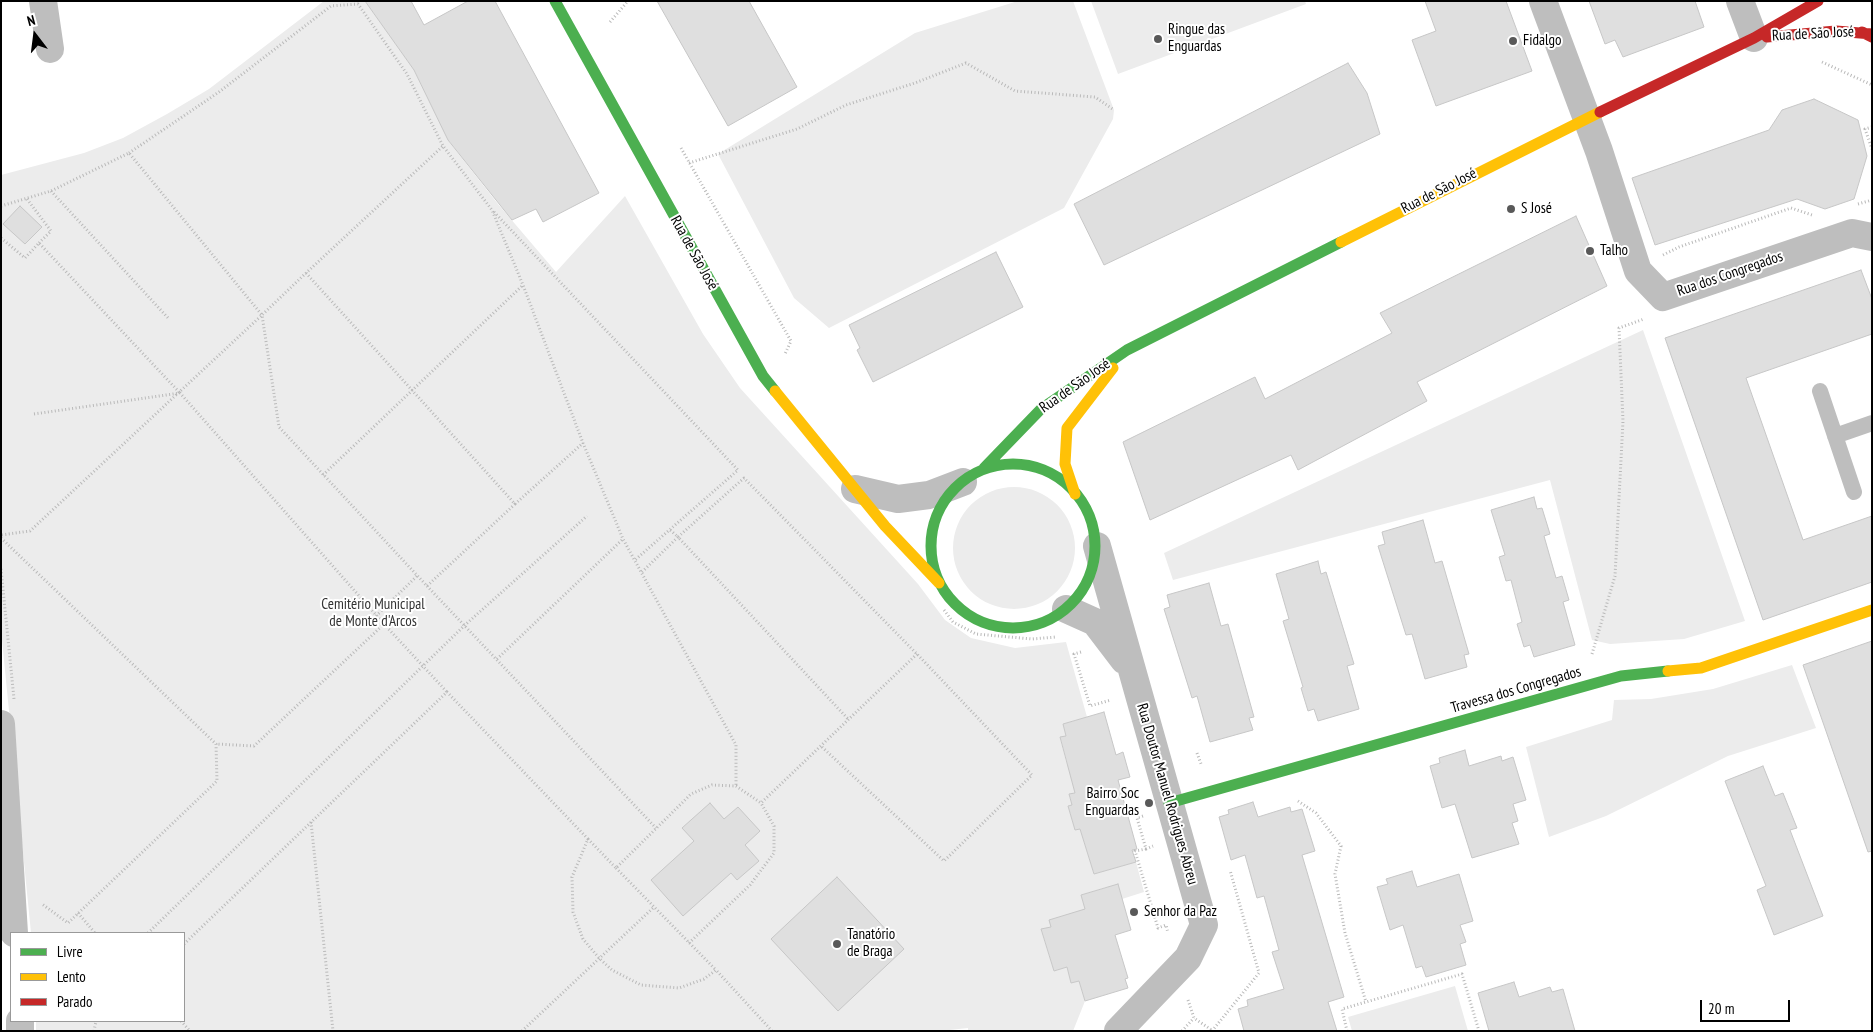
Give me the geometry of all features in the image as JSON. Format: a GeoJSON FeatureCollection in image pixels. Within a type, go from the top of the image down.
{"type":"FeatureCollection","features":[{"type":"Feature","properties":{"kind":"street"},"geometry":{"type":"LineString","coordinates":[[43,1],[50,49]]}},
{"type":"Feature","properties":{"kind":"street","name":"Rua de São José"},"geometry":{"type":"LineString","coordinates":[[555,1],[763,376],[885,526],[939,583]]}},
{"type":"Feature","properties":{"kind":"street","name":"Rua dos Congregados"},"geometry":{"type":"LineString","coordinates":[[1543,1],[1586,118],[1663,297],[1852,233],[1872,237]]}},
{"type":"Feature","properties":{"kind":"street"},"geometry":{"type":"LineString","coordinates":[[1740,1],[1754,38]]}},
{"type":"Feature","properties":{"kind":"street","name":"Rua de São José"},"geometry":{"type":"LineString","coordinates":[[855,490],[898,499],[930,495],[974,475],[1041,409],[1127,350],[1586,118],[1754,38],[1818,1]]}},
{"type":"Feature","properties":{"kind":"street","name":"Rua de São José"},"geometry":{"type":"LineString","coordinates":[[1754,38],[1809,32],[1868,34]]}},
{"type":"Feature","properties":{"kind":"street","name":"Rua de São José"},"geometry":{"type":"LineString","coordinates":[[1076,494],[1064,464],[1067,428],[1127,350]]}},
{"type":"Feature","properties":{"kind":"street"},"geometry":{"type":"LineString","coordinates":[[1007,465],[1026,466],[1045,471],[1061,480],[1076,494],[1087,511],[1097,546],[1089,578],[1080,593],[1066,609],[1053,618],[1036,625],[1016,628],[998,627],[979,621],[963,612],[949,598],[939,583],[932,561],[931,539],[934,524],[947,497],[974,475],[1007,465]]}},
{"type":"Feature","properties":{"kind":"street","name":"Rua Doutor Manuel Rodrigues Abreu"},"geometry":{"type":"LineString","coordinates":[[1097,546],[1134,673],[1159,809],[1204,926],[1188,958],[1118,1031]]}},
{"type":"Feature","properties":{"kind":"street","name":"Rua Doutor Manuel Rodrigues Abreu"},"geometry":{"type":"LineString","coordinates":[[1066,609],[1095,622],[1134,673]]}},
{"type":"Feature","properties":{"kind":"street","name":"Travessa dos Congregados"},"geometry":{"type":"LineString","coordinates":[[1159,809],[1620,676],[1701,668],[1872,610]]}},
{"type":"Feature","properties":{"kind":"street"},"geometry":{"type":"LineString","coordinates":[[1,724],[14,932]]}},
{"type":"Feature","properties":{"kind":"lane"},"geometry":{"type":"LineString","coordinates":[[1820,391],[1854,492]]}},
{"type":"Feature","properties":{"kind":"lane"},"geometry":{"type":"LineString","coordinates":[[1835,436],[1872,423]]}},
{"type":"Feature","properties":{"kind":"path"},"geometry":{"type":"LineString","coordinates":[[610,22],[628,1]]}},
{"type":"Feature","properties":{"kind":"path"},"geometry":{"type":"LineString","coordinates":[[1,206],[51,191],[129,153],[218,92],[331,6],[344,3],[358,4],[407,74],[443,146],[492,210],[738,470],[635,560]]}},
{"type":"Feature","properties":{"kind":"path"},"geometry":{"type":"LineString","coordinates":[[1813,58],[1872,85]]}},
{"type":"Feature","properties":{"kind":"path"},"geometry":{"type":"LineString","coordinates":[[689,163],[797,129],[846,105],[966,64],[1015,91],[1095,97],[1114,110]]}},
{"type":"Feature","properties":{"kind":"path"},"geometry":{"type":"LineString","coordinates":[[1872,127],[1865,129],[1872,148]]}},
{"type":"Feature","properties":{"kind":"path"},"geometry":{"type":"LineString","coordinates":[[1,537],[30,531],[443,146]]}},
{"type":"Feature","properties":{"kind":"path"},"geometry":{"type":"LineString","coordinates":[[681,148],[791,341]]}},
{"type":"Feature","properties":{"kind":"path"},"geometry":{"type":"LineString","coordinates":[[129,153],[262,315],[279,428],[656,828]]}},
{"type":"Feature","properties":{"kind":"path"},"geometry":{"type":"LineString","coordinates":[[51,191],[169,319]]}},
{"type":"Feature","properties":{"kind":"path"},"geometry":{"type":"LineString","coordinates":[[1,238],[25,258],[51,232],[27,199]]}},
{"type":"Feature","properties":{"kind":"path"},"geometry":{"type":"LineString","coordinates":[[1853,206],[1872,200]]}},
{"type":"Feature","properties":{"kind":"path"},"geometry":{"type":"LineString","coordinates":[[1648,263],[1679,246],[1791,208],[1816,217]]}},
{"type":"Feature","properties":{"kind":"path"},"geometry":{"type":"LineString","coordinates":[[492,210],[524,285],[583,443],[623,539],[736,745],[736,786]]}},
{"type":"Feature","properties":{"kind":"path"},"geometry":{"type":"LineString","coordinates":[[39,243],[180,393],[376,616],[588,839],[716,970],[772,1031]]}},
{"type":"Feature","properties":{"kind":"path"},"geometry":{"type":"LineString","coordinates":[[306,273],[515,504]]}},
{"type":"Feature","properties":{"kind":"path"},"geometry":{"type":"LineString","coordinates":[[323,475],[413,392],[524,285]]}},
{"type":"Feature","properties":{"kind":"path"},"geometry":{"type":"LineString","coordinates":[[1591,656],[1615,576],[1623,421],[1619,328],[1652,316]]}},
{"type":"Feature","properties":{"kind":"path"},"geometry":{"type":"LineString","coordinates":[[34,414],[180,393]]}},
{"type":"Feature","properties":{"kind":"path"},"geometry":{"type":"LineString","coordinates":[[427,586],[583,443]]}},
{"type":"Feature","properties":{"kind":"path"},"geometry":{"type":"LineString","coordinates":[[642,572],[744,478],[917,654],[1032,775],[944,861],[822,747]]}},
{"type":"Feature","properties":{"kind":"path"},"geometry":{"type":"LineString","coordinates":[[149,932],[465,625],[587,516]]}},
{"type":"Feature","properties":{"kind":"path"},"geometry":{"type":"LineString","coordinates":[[670,529],[849,720]]}},
{"type":"Feature","properties":{"kind":"path"},"geometry":{"type":"LineString","coordinates":[[1,537],[216,744],[254,746],[384,624]]}},
{"type":"Feature","properties":{"kind":"path"},"geometry":{"type":"LineString","coordinates":[[497,659],[623,539]]}},
{"type":"Feature","properties":{"kind":"path"},"geometry":{"type":"LineString","coordinates":[[376,616],[418,575]]}},
{"type":"Feature","properties":{"kind":"path"},"geometry":{"type":"LineString","coordinates":[[940,606],[954,622],[976,634],[1032,639],[1065,637]]}},
{"type":"Feature","properties":{"kind":"path"},"geometry":{"type":"LineString","coordinates":[[1088,650],[1074,654],[1090,706],[1111,700],[1114,709]]}},
{"type":"Feature","properties":{"kind":"path"},"geometry":{"type":"LineString","coordinates":[[761,803],[822,747],[917,654]]}},
{"type":"Feature","properties":{"kind":"path"},"geometry":{"type":"LineString","coordinates":[[185,943],[448,692]]}},
{"type":"Feature","properties":{"kind":"path"},"geometry":{"type":"LineString","coordinates":[[68,923],[217,781],[216,744]]}},
{"type":"Feature","properties":{"kind":"path"},"geometry":{"type":"LineString","coordinates":[[1197,753],[1203,770]]}},
{"type":"Feature","properties":{"kind":"path"},"geometry":{"type":"LineString","coordinates":[[616,868],[692,794],[712,785],[736,786],[761,803],[774,826],[774,853],[750,885],[689,943]]}},
{"type":"Feature","properties":{"kind":"path"},"geometry":{"type":"LineString","coordinates":[[1298,801],[1316,813],[1341,846],[1335,874],[1345,933],[1366,1002]]}},
{"type":"Feature","properties":{"kind":"path"},"geometry":{"type":"LineString","coordinates":[[1146,848],[1137,818],[1159,809]]}},
{"type":"Feature","properties":{"kind":"path"},"geometry":{"type":"LineString","coordinates":[[311,821],[333,1031]]}},
{"type":"Feature","properties":{"kind":"path"},"geometry":{"type":"LineString","coordinates":[[588,839],[572,877],[573,912],[582,939],[599,958],[612,970],[641,985],[679,988],[704,979],[716,970]]}},
{"type":"Feature","properties":{"kind":"path"},"geometry":{"type":"LineString","coordinates":[[1161,844],[1135,851],[1158,928],[1166,925],[1171,940]]}},
{"type":"Feature","properties":{"kind":"path"},"geometry":{"type":"LineString","coordinates":[[1182,1031],[1194,1018],[1212,1031],[1259,973],[1230,870]]}},
{"type":"Feature","properties":{"kind":"path"},"geometry":{"type":"LineString","coordinates":[[522,1031],[654,907]]}},
{"type":"Feature","properties":{"kind":"path"},"geometry":{"type":"LineString","coordinates":[[78,913],[94,932]]}},
{"type":"Feature","properties":{"kind":"path"},"geometry":{"type":"LineString","coordinates":[[1348,1031],[1342,1009],[1462,974],[1479,1031]]}},
{"type":"Feature","properties":{"kind":"green space","name":"Cemitério Municipal de Monte d'Arcos"},"geometry":{"type":"Polygon","coordinates":[[[324,1],[365,1],[414,70],[450,143],[498,204],[556,272],[625,196],[703,334],[740,388],[918,584],[945,620],[971,638],[1015,648],[1066,642],[1087,717],[1063,724],[1066,736],[1060,738],[1066,761],[1082,791],[1069,795],[1072,805],[1068,806],[1075,830],[1080,829],[1094,874],[1136,862],[1144,892],[1122,899],[1120,891],[1107,887],[1081,895],[1087,916],[1041,930],[1054,971],[1067,967],[1071,983],[1079,981],[1085,1001],[1073,1031],[968,1031],[968,1028],[940,1031],[36,1031],[36,1022],[185,1022],[185,932],[31,932],[1,630],[1,175],[84,153],[123,138],[209,89],[324,1]]]}},
{"type":"Feature","properties":{"kind":"green space"},"geometry":{"type":"Polygon","coordinates":[[[1018,1],[1073,1],[1114,110],[1113,119],[1064,208],[829,328],[794,298],[718,154],[915,33],[1018,1]]]}},
{"type":"Feature","properties":{"kind":"green space","name":"Ringue das Enguardas"},"geometry":{"type":"Polygon","coordinates":[[[1091,1],[1305,1],[1306,4],[1118,74],[1091,1]]]}},
{"type":"Feature","properties":{"kind":"green space"},"geometry":{"type":"Polygon","coordinates":[[[1643,330],[1745,621],[1684,639],[1610,644],[1592,640],[1550,480],[1173,580],[1164,553],[1643,330]]]}},
{"type":"Feature","properties":{"kind":"green space"},"geometry":{"type":"Polygon","coordinates":[[[1014,487],[1038,491],[1057,505],[1071,524],[1075,548],[1071,572],[1057,591],[1038,605],[1014,609],[990,605],[971,591],[957,572],[953,548],[957,524],[971,505],[990,491],[1014,487]]]}},
{"type":"Feature","properties":{"kind":"green space"},"geometry":{"type":"Polygon","coordinates":[[[1792,665],[1816,728],[1728,756],[1606,816],[1549,837],[1526,747],[1612,720],[1614,700],[1651,699],[1713,689],[1792,665]]]}},
{"type":"Feature","properties":{"kind":"green space"},"geometry":{"type":"Polygon","coordinates":[[[1455,986],[1468,1031],[1352,1031],[1348,1017],[1455,986]]]}},
{"type":"Feature","properties":{"kind":"building"},"geometry":{"type":"Polygon","coordinates":[[[365,1],[411,1],[424,25],[468,1],[495,1],[599,193],[543,222],[536,209],[512,220],[448,140],[414,70],[365,1]]]}},
{"type":"Feature","properties":{"kind":"building"},"geometry":{"type":"Polygon","coordinates":[[[657,1],[749,1],[797,87],[728,126],[657,1]]]}},
{"type":"Feature","properties":{"kind":"building"},"geometry":{"type":"Polygon","coordinates":[[[1425,1],[1506,1],[1532,71],[1436,106],[1412,40],[1436,31],[1425,1]]]}},
{"type":"Feature","properties":{"kind":"building"},"geometry":{"type":"Polygon","coordinates":[[[1589,1],[1695,1],[1704,27],[1623,57],[1615,40],[1605,44],[1589,1]]]}},
{"type":"Feature","properties":{"kind":"building"},"geometry":{"type":"Polygon","coordinates":[[[1348,63],[1367,93],[1380,134],[1104,265],[1074,204],[1348,63]]]}},
{"type":"Feature","properties":{"kind":"building"},"geometry":{"type":"Polygon","coordinates":[[[1814,99],[1858,120],[1867,156],[1854,199],[1825,209],[1797,199],[1655,245],[1632,178],[1769,130],[1782,110],[1814,99]]]}},
{"type":"Feature","properties":{"kind":"building"},"geometry":{"type":"Polygon","coordinates":[[[20,206],[42,227],[25,244],[3,224],[20,206]]]}},
{"type":"Feature","properties":{"kind":"building"},"geometry":{"type":"Polygon","coordinates":[[[1576,216],[1607,286],[1417,382],[1427,401],[1298,470],[1291,455],[1150,520],[1123,442],[1255,377],[1265,399],[1392,333],[1380,313],[1576,216]]]}},
{"type":"Feature","properties":{"kind":"building"},"geometry":{"type":"Polygon","coordinates":[[[996,252],[1023,307],[873,382],[857,350],[860,348],[849,325],[996,252]]]}},
{"type":"Feature","properties":{"kind":"building"},"geometry":{"type":"Polygon","coordinates":[[[1861,270],[1872,299],[1872,334],[1746,378],[1803,540],[1872,516],[1872,582],[1763,620],[1665,338],[1861,270]]]}},
{"type":"Feature","properties":{"kind":"building"},"geometry":{"type":"Polygon","coordinates":[[[1534,497],[1537,509],[1542,508],[1550,534],[1544,536],[1556,578],[1562,576],[1569,600],[1563,602],[1575,645],[1534,657],[1530,645],[1524,647],[1517,624],[1522,622],[1511,580],[1506,581],[1499,557],[1505,555],[1491,510],[1534,497]]]}},
{"type":"Feature","properties":{"kind":"building"},"geometry":{"type":"Polygon","coordinates":[[[1423,520],[1435,563],[1442,561],[1469,654],[1464,655],[1467,667],[1425,679],[1412,634],[1406,635],[1378,546],[1385,544],[1382,532],[1423,520]]]}},
{"type":"Feature","properties":{"kind":"building"},"geometry":{"type":"Polygon","coordinates":[[[1318,561],[1321,574],[1326,572],[1354,664],[1347,666],[1359,709],[1318,721],[1314,709],[1308,711],[1301,688],[1303,687],[1283,621],[1289,619],[1276,574],[1318,561]]]}},
{"type":"Feature","properties":{"kind":"building"},"geometry":{"type":"Polygon","coordinates":[[[1209,583],[1221,626],[1228,624],[1254,717],[1249,718],[1253,730],[1210,742],[1197,696],[1192,698],[1164,609],[1170,607],[1167,595],[1209,583]]]}},
{"type":"Feature","properties":{"kind":"building"},"geometry":{"type":"Polygon","coordinates":[[[1872,641],[1872,851],[1868,852],[1803,665],[1872,641]]]}},
{"type":"Feature","properties":{"kind":"building"},"geometry":{"type":"Polygon","coordinates":[[[1104,712],[1116,755],[1123,752],[1130,777],[1118,780],[1137,849],[1132,850],[1136,862],[1094,874],[1080,829],[1075,830],[1068,806],[1072,805],[1069,794],[1075,793],[1060,737],[1066,736],[1063,724],[1104,712]]]}},
{"type":"Feature","properties":{"kind":"building"},"geometry":{"type":"Polygon","coordinates":[[[1465,750],[1469,766],[1501,756],[1502,761],[1513,757],[1526,800],[1513,804],[1518,821],[1512,823],[1519,844],[1472,858],[1455,804],[1442,808],[1430,766],[1440,763],[1439,758],[1465,750]]]}},
{"type":"Feature","properties":{"kind":"building"},"geometry":{"type":"Polygon","coordinates":[[[1763,766],[1775,796],[1783,793],[1797,828],[1790,830],[1823,916],[1774,935],[1757,890],[1766,886],[1725,781],[1763,766]]]}},
{"type":"Feature","properties":{"kind":"building"},"geometry":{"type":"Polygon","coordinates":[[[1253,802],[1258,817],[1290,807],[1291,812],[1302,809],[1315,851],[1302,855],[1344,997],[1328,1002],[1337,1031],[1244,1031],[1238,1009],[1248,1006],[1247,1000],[1284,989],[1272,952],[1279,950],[1264,896],[1257,898],[1245,855],[1231,860],[1219,817],[1229,814],[1228,810],[1253,802]]]}},
{"type":"Feature","properties":{"kind":"building"},"geometry":{"type":"Polygon","coordinates":[[[710,803],[724,819],[738,807],[760,831],[745,845],[759,861],[737,880],[731,873],[683,916],[651,880],[694,841],[682,828],[710,803]]]}},
{"type":"Feature","properties":{"kind":"building"},"geometry":{"type":"Polygon","coordinates":[[[1412,871],[1417,887],[1459,874],[1473,921],[1460,925],[1466,942],[1460,944],[1466,965],[1426,977],[1422,966],[1416,968],[1403,925],[1390,930],[1377,887],[1388,884],[1386,879],[1412,871]]]}},
{"type":"Feature","properties":{"kind":"building","name":"Tanatório de Braga"},"geometry":{"type":"Polygon","coordinates":[[[837,877],[904,949],[838,1011],[771,939],[837,877]]]}},
{"type":"Feature","properties":{"kind":"building"},"geometry":{"type":"Polygon","coordinates":[[[1118,884],[1131,930],[1115,935],[1128,978],[1125,979],[1128,988],[1085,1001],[1079,981],[1071,983],[1067,967],[1054,971],[1041,929],[1051,927],[1049,920],[1085,909],[1081,895],[1118,884]]]}},
{"type":"Feature","properties":{"kind":"building"},"geometry":{"type":"Polygon","coordinates":[[[1514,982],[1519,997],[1550,987],[1552,992],[1563,989],[1575,1031],[1489,1031],[1478,993],[1514,982]]]}},
{"type":"Feature","properties":{"kind":"traffic: fast"},"geometry":{"type":"LineString","coordinates":[[555,1],[763,376],[775,391]]}},
{"type":"Feature","properties":{"kind":"traffic: fast"},"geometry":{"type":"LineString","coordinates":[[984,468],[1041,409],[1127,350],[1341,242]]}},
{"type":"Feature","properties":{"kind":"traffic: fast"},"geometry":{"type":"LineString","coordinates":[[1013,464],[1044,470],[1071,488],[1089,515],[1095,546],[1089,577],[1071,604],[1044,622],[1013,628],[982,622],[955,604],[937,577],[931,546],[937,515],[955,488],[982,470],[1013,464]]}},
{"type":"Feature","properties":{"kind":"traffic: fast"},"geometry":{"type":"LineString","coordinates":[[1169,803],[1621,676],[1668,671]]}},
{"type":"Feature","properties":{"kind":"traffic: slow"},"geometry":{"type":"LineString","coordinates":[[1341,242],[1600,112]]}},
{"type":"Feature","properties":{"kind":"traffic: slow"},"geometry":{"type":"LineString","coordinates":[[1075,494],[1065,464],[1067,428],[1113,368]]}},
{"type":"Feature","properties":{"kind":"traffic: slow"},"geometry":{"type":"LineString","coordinates":[[775,391],[885,526],[939,583]]}},
{"type":"Feature","properties":{"kind":"traffic: slow"},"geometry":{"type":"LineString","coordinates":[[1668,671],[1701,668],[1872,610]]}},
{"type":"Feature","properties":{"kind":"traffic: jam"},"geometry":{"type":"LineString","coordinates":[[1600,112],[1754,38],[1818,1]]}},
{"type":"Feature","properties":{"kind":"traffic: jam"},"geometry":{"type":"LineString","coordinates":[[1767,37],[1836,31],[1872,34]]}},
{"type":"Feature","properties":{"kind":"traffic: jam"},"geometry":{"type":"LineString","coordinates":[[1862,32],[1872,37]]}},
{"type":"Feature","properties":{"kind":"place","name":"Ringue das Enguardas"},"geometry":{"type":"Point","coordinates":[1158,39]}},
{"type":"Feature","properties":{"kind":"place","name":"Fidalgo"},"geometry":{"type":"Point","coordinates":[1513,41]}},
{"type":"Feature","properties":{"kind":"place","name":"S José"},"geometry":{"type":"Point","coordinates":[1511,209]}},
{"type":"Feature","properties":{"kind":"place","name":"Talho"},"geometry":{"type":"Point","coordinates":[1590,251]}},
{"type":"Feature","properties":{"kind":"place","name":"Bairro Soc Enguardas"},"geometry":{"type":"Point","coordinates":[1149,803]}},
{"type":"Feature","properties":{"kind":"place","name":"Senhor da Paz"},"geometry":{"type":"Point","coordinates":[1134,912]}},
{"type":"Feature","properties":{"kind":"place","name":"Tanatório de Braga"},"geometry":{"type":"Point","coordinates":[837,944]}}]}
